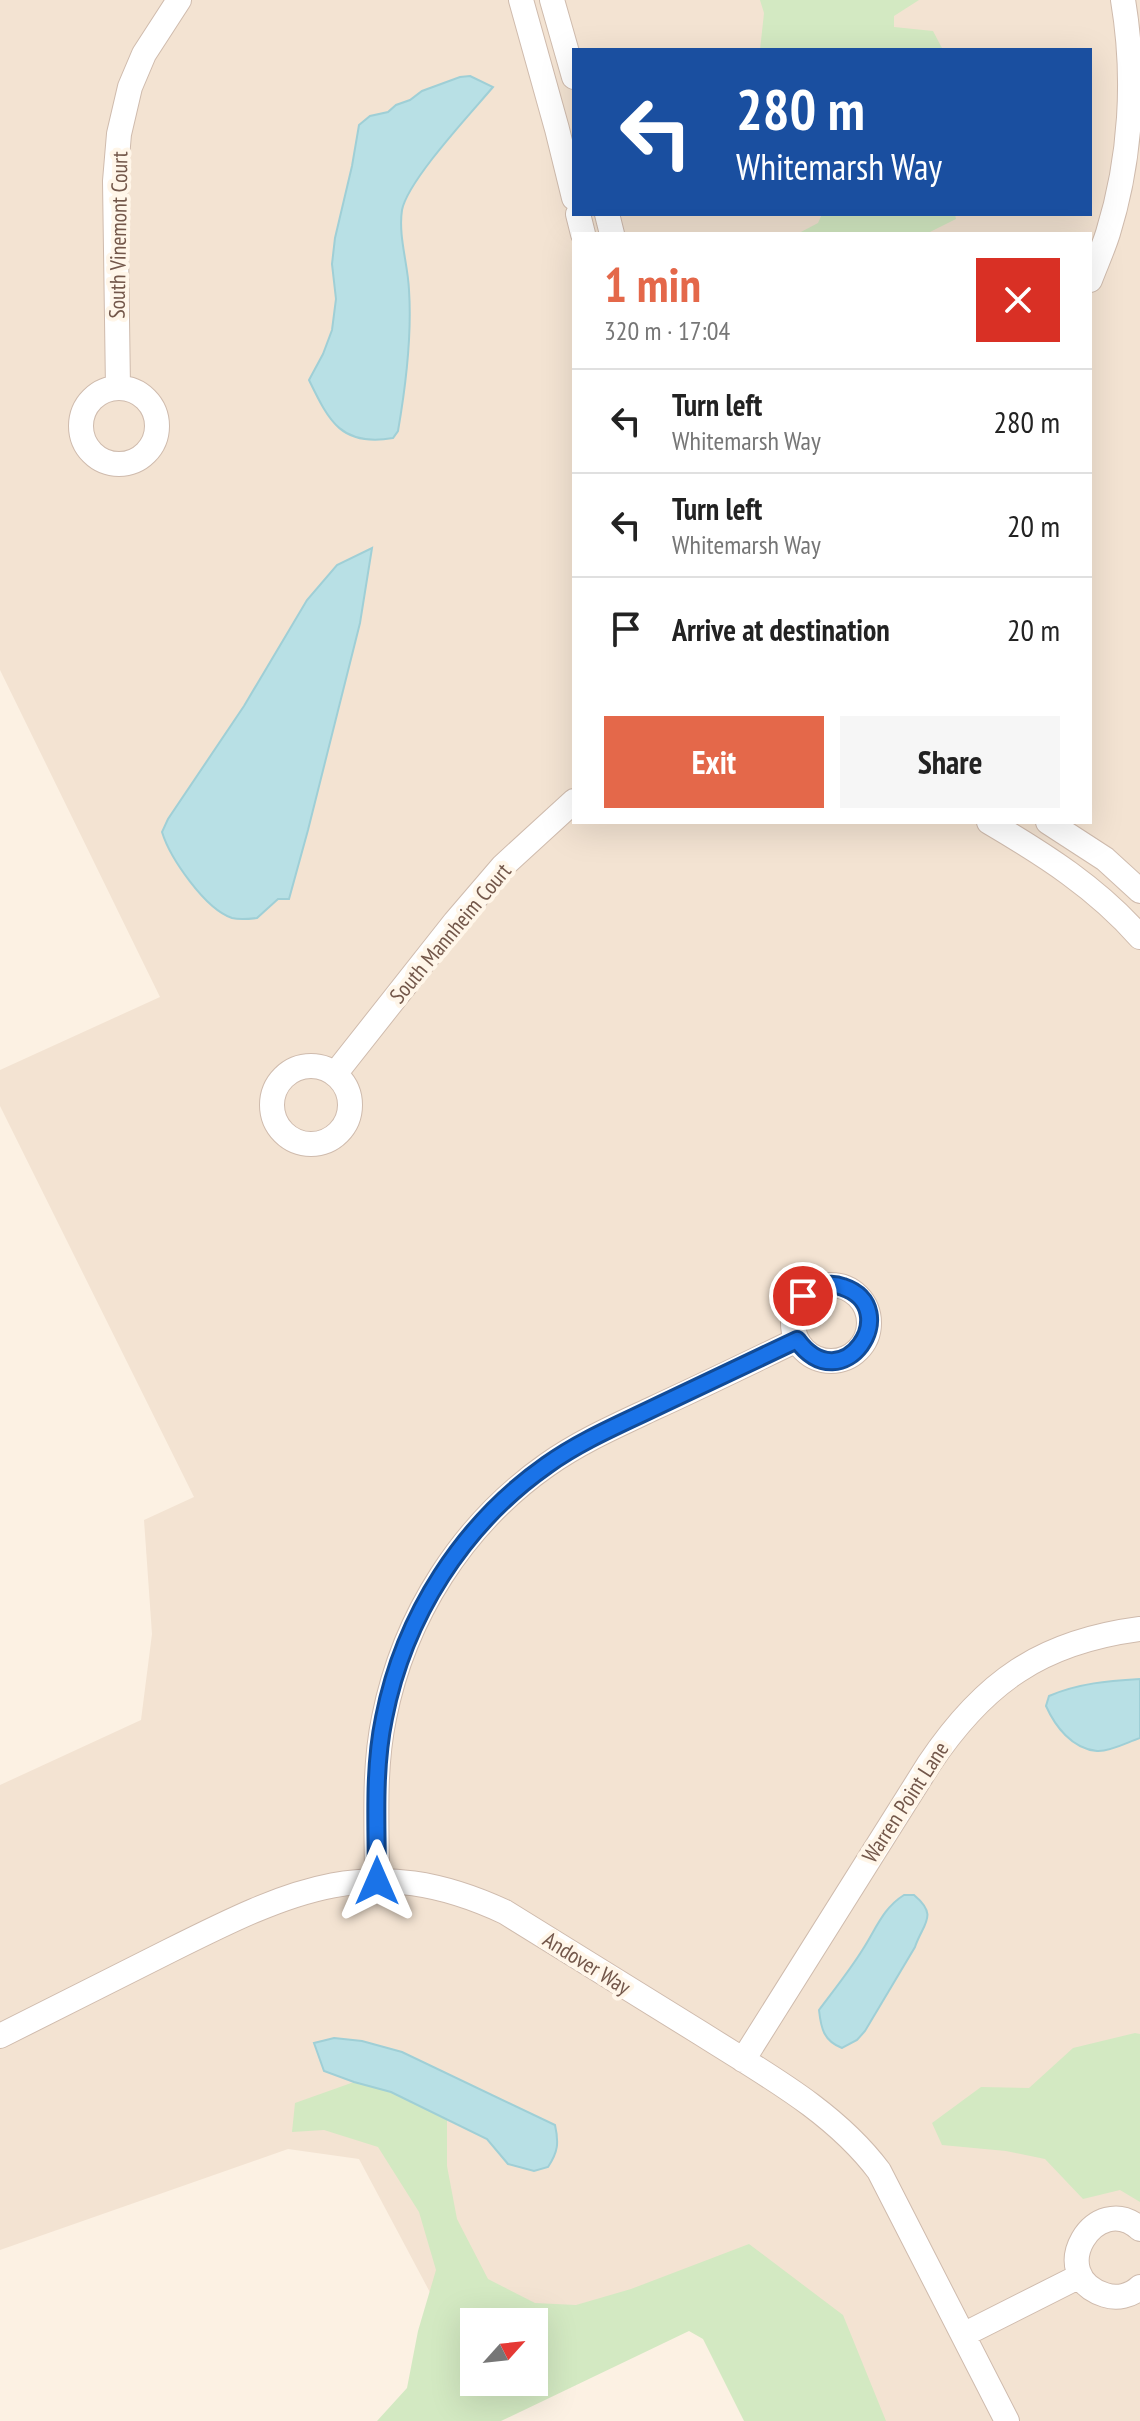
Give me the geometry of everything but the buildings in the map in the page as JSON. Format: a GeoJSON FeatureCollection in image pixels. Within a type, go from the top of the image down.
{"type":"FeatureCollection","features":[{"type":"Feature","properties":{"kind":"street","name":"South Vinemont Court"},"geometry":{"type":"LineString","coordinates":[[118,388],[115,181],[119,134],[130,87],[144,54],[179,0]]}},
{"type":"Feature","properties":{"kind":"street"},"geometry":{"type":"LineString","coordinates":[[521,0],[572,184]]}},
{"type":"Feature","properties":{"kind":"street"},"geometry":{"type":"LineString","coordinates":[[552,0],[572,70]]}},
{"type":"Feature","properties":{"kind":"street"},"geometry":{"type":"LineString","coordinates":[[1092,275],[1108,234],[1134,146],[1123,0]]}},
{"type":"Feature","properties":{"kind":"street","name":"South Mannheim Court"},"geometry":{"type":"LineString","coordinates":[[335,1074],[503,866],[572,803]]}},
{"type":"Feature","properties":{"kind":"street"},"geometry":{"type":"LineString","coordinates":[[992,824],[1051,859],[1085,884],[1119,913],[1140,937]]}},
{"type":"Feature","properties":{"kind":"street"},"geometry":{"type":"LineString","coordinates":[[1051,824],[1105,859],[1140,891]]}},
{"type":"Feature","properties":{"kind":"street"},"geometry":{"type":"LineString","coordinates":[[377,1881],[377,1781],[383,1721],[391,1685],[422,1608],[464,1542],[508,1496],[549,1463],[585,1441],[797,1340]]}},
{"type":"Feature","properties":{"kind":"street","name":"Warren Point Lane"},"geometry":{"type":"LineString","coordinates":[[743,2060],[929,1764],[977,1702],[1006,1677],[1037,1659],[1106,1633],[1140,1629]]}},
{"type":"Feature","properties":{"kind":"street","name":"Andover Way"},"geometry":{"type":"LineString","coordinates":[[0,2036],[273,1901],[334,1884],[377,1881],[413,1882],[472,1896],[505,1912],[743,2060],[808,2103],[862,2148],[879,2171],[1007,2421]]}},
{"type":"Feature","properties":{"kind":"street"},"geometry":{"type":"LineString","coordinates":[[1140,2229],[1137,2225],[1117,2219],[1097,2223],[1082,2237],[1076,2256],[1080,2276],[1094,2292],[1113,2298],[1133,2294],[1140,2287]]}},
{"type":"Feature","properties":{"kind":"street"},"geometry":{"type":"LineString","coordinates":[[965,2334],[1080,2276]]}},
{"type":"Feature","properties":{"kind":"shaded area"},"geometry":{"type":"Polygon","coordinates":[[[0,0],[1140,0],[1140,2421],[773,2421],[695,2266],[548,2340],[548,2308],[460,2308],[460,2349],[359,2159],[288,2149],[0,2250],[0,1785],[141,1720],[152,1634],[144,1520],[194,1497],[0,1106],[0,1070],[160,997],[0,670],[0,0]]]}},
{"type":"Feature","properties":{"kind":"green space"},"geometry":{"type":"Polygon","coordinates":[[[760,0],[919,0],[894,16],[894,27],[933,31],[942,48],[760,48],[764,13],[760,0]]]}},
{"type":"Feature","properties":{"kind":"green space"},"geometry":{"type":"Polygon","coordinates":[[[821,216],[955,216],[956,219],[930,232],[801,232],[818,223],[821,216]]]}},
{"type":"Feature","properties":{"kind":"green space"},"geometry":{"type":"Polygon","coordinates":[[[1140,2034],[1140,2202],[1120,2190],[1083,2199],[1045,2159],[1006,2151],[942,2145],[932,2123],[981,2087],[1029,2088],[1073,2048],[1140,2034]]]}},
{"type":"Feature","properties":{"kind":"green space"},"geometry":{"type":"Polygon","coordinates":[[[354,2082],[391,2092],[447,2120],[447,2166],[457,2219],[488,2279],[535,2303],[576,2305],[631,2289],[749,2244],[843,2315],[886,2421],[744,2421],[703,2339],[689,2331],[501,2421],[377,2421],[407,2388],[418,2331],[436,2270],[419,2212],[378,2147],[324,2130],[292,2132],[295,2103],[354,2082]]]}},
{"type":"Feature","properties":{"kind":"water"},"geometry":{"type":"Polygon","coordinates":[[[470,76],[493,87],[428,164],[402,210],[410,325],[398,431],[393,438],[361,438],[339,428],[323,408],[309,380],[332,330],[336,299],[332,264],[335,238],[359,125],[370,116],[388,112],[422,91],[470,76]]]}},
{"type":"Feature","properties":{"kind":"water"},"geometry":{"type":"Polygon","coordinates":[[[372,548],[360,623],[289,899],[278,899],[257,918],[232,918],[200,894],[173,855],[162,832],[244,706],[307,600],[337,565],[372,548]]]}},
{"type":"Feature","properties":{"kind":"water"},"geometry":{"type":"Polygon","coordinates":[[[1140,1679],[1140,1738],[1113,1748],[1097,1751],[1072,1741],[1054,1721],[1046,1706],[1049,1696],[1071,1688],[1140,1679]]]}},
{"type":"Feature","properties":{"kind":"water"},"geometry":{"type":"Polygon","coordinates":[[[904,1895],[914,1895],[922,1902],[927,1914],[925,1926],[865,2031],[857,2040],[842,2048],[824,2034],[819,2010],[853,1965],[885,1913],[904,1895]]]}},
{"type":"Feature","properties":{"kind":"water"},"geometry":{"type":"Polygon","coordinates":[[[334,2038],[362,2041],[402,2052],[555,2125],[557,2147],[551,2162],[548,2167],[534,2171],[508,2164],[487,2139],[391,2092],[324,2071],[314,2043],[334,2038]]]}},
{"type":"Feature","properties":{"kind":"route"},"geometry":{"type":"LineString","coordinates":[[377,1881],[377,1781],[383,1721],[391,1685],[422,1608],[464,1542],[499,1503],[525,1481],[585,1441],[797,1340],[805,1351],[829,1362],[854,1354],[863,1344],[869,1319],[857,1295],[835,1284],[812,1289],[803,1296]]}}]}
